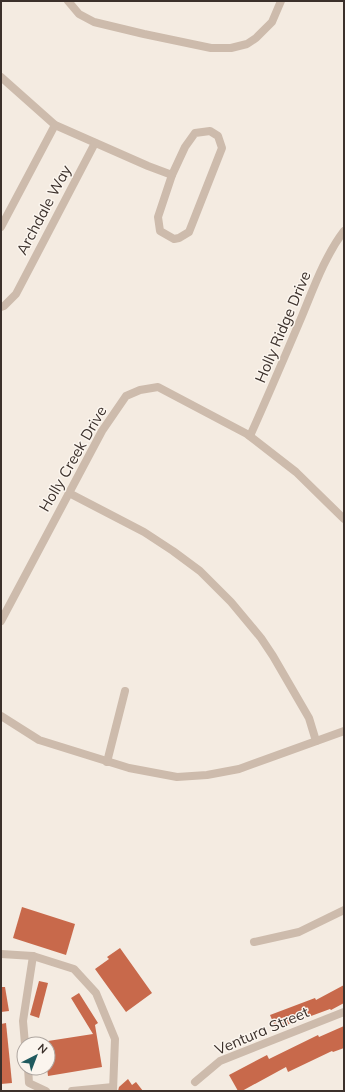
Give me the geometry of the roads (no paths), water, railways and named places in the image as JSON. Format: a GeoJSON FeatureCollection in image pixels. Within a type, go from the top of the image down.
{"type":"FeatureCollection","features":[{"type":"Feature","properties":{"kind":"street"},"geometry":{"type":"LineString","coordinates":[[68,1],[79,14],[94,22],[211,48],[231,48],[247,44],[256,38],[272,22],[281,1]]}},
{"type":"Feature","properties":{"kind":"street"},"geometry":{"type":"LineString","coordinates":[[1,77],[56,125],[148,166],[172,175]]}},
{"type":"Feature","properties":{"kind":"street","name":"Archdale Way"},"geometry":{"type":"LineString","coordinates":[[1,227],[56,125]]}},
{"type":"Feature","properties":{"kind":"street"},"geometry":{"type":"LineString","coordinates":[[210,131],[218,136],[222,148],[189,232],[179,238],[174,239],[160,231],[158,217],[172,175],[185,147],[196,134],[210,131]]}},
{"type":"Feature","properties":{"kind":"street","name":"Archdale Way"},"geometry":{"type":"LineString","coordinates":[[1,307],[4,306],[16,294],[95,143]]}},
{"type":"Feature","properties":{"kind":"street","name":"Holly Ridge Drive"},"geometry":{"type":"LineString","coordinates":[[250,436],[328,258],[334,245],[344,231]]}},
{"type":"Feature","properties":{"kind":"street","name":"Holly Creek Drive"},"geometry":{"type":"LineString","coordinates":[[1,621],[102,431],[126,396],[140,390],[158,387],[250,436],[296,472],[344,519]]}},
{"type":"Feature","properties":{"kind":"street"},"geometry":{"type":"LineString","coordinates":[[69,493],[144,532],[173,551],[200,571],[231,602],[261,638],[273,656],[309,718],[316,741]]}},
{"type":"Feature","properties":{"kind":"street"},"geometry":{"type":"LineString","coordinates":[[108,762],[125,691]]}},
{"type":"Feature","properties":{"kind":"street"},"geometry":{"type":"LineString","coordinates":[[1,716],[38,740],[129,768],[177,777],[207,775],[239,769],[344,731]]}},
{"type":"Feature","properties":{"kind":"street"},"geometry":{"type":"LineString","coordinates":[[254,942],[299,932],[344,910]]}},
{"type":"Feature","properties":{"kind":"street"},"geometry":{"type":"LineString","coordinates":[[1,954],[33,956],[74,969],[96,993],[115,1039],[113,1089],[72,1091]]}},
{"type":"Feature","properties":{"kind":"street"},"geometry":{"type":"LineString","coordinates":[[24,1036],[23,1021],[33,956]]}},
{"type":"Feature","properties":{"kind":"street","name":"Ventura Street"},"geometry":{"type":"LineString","coordinates":[[195,1082],[220,1061],[344,1012]]}},
{"type":"Feature","properties":{"kind":"street"},"geometry":{"type":"LineString","coordinates":[[29,1076],[29,1083],[46,1091]]}}]}
